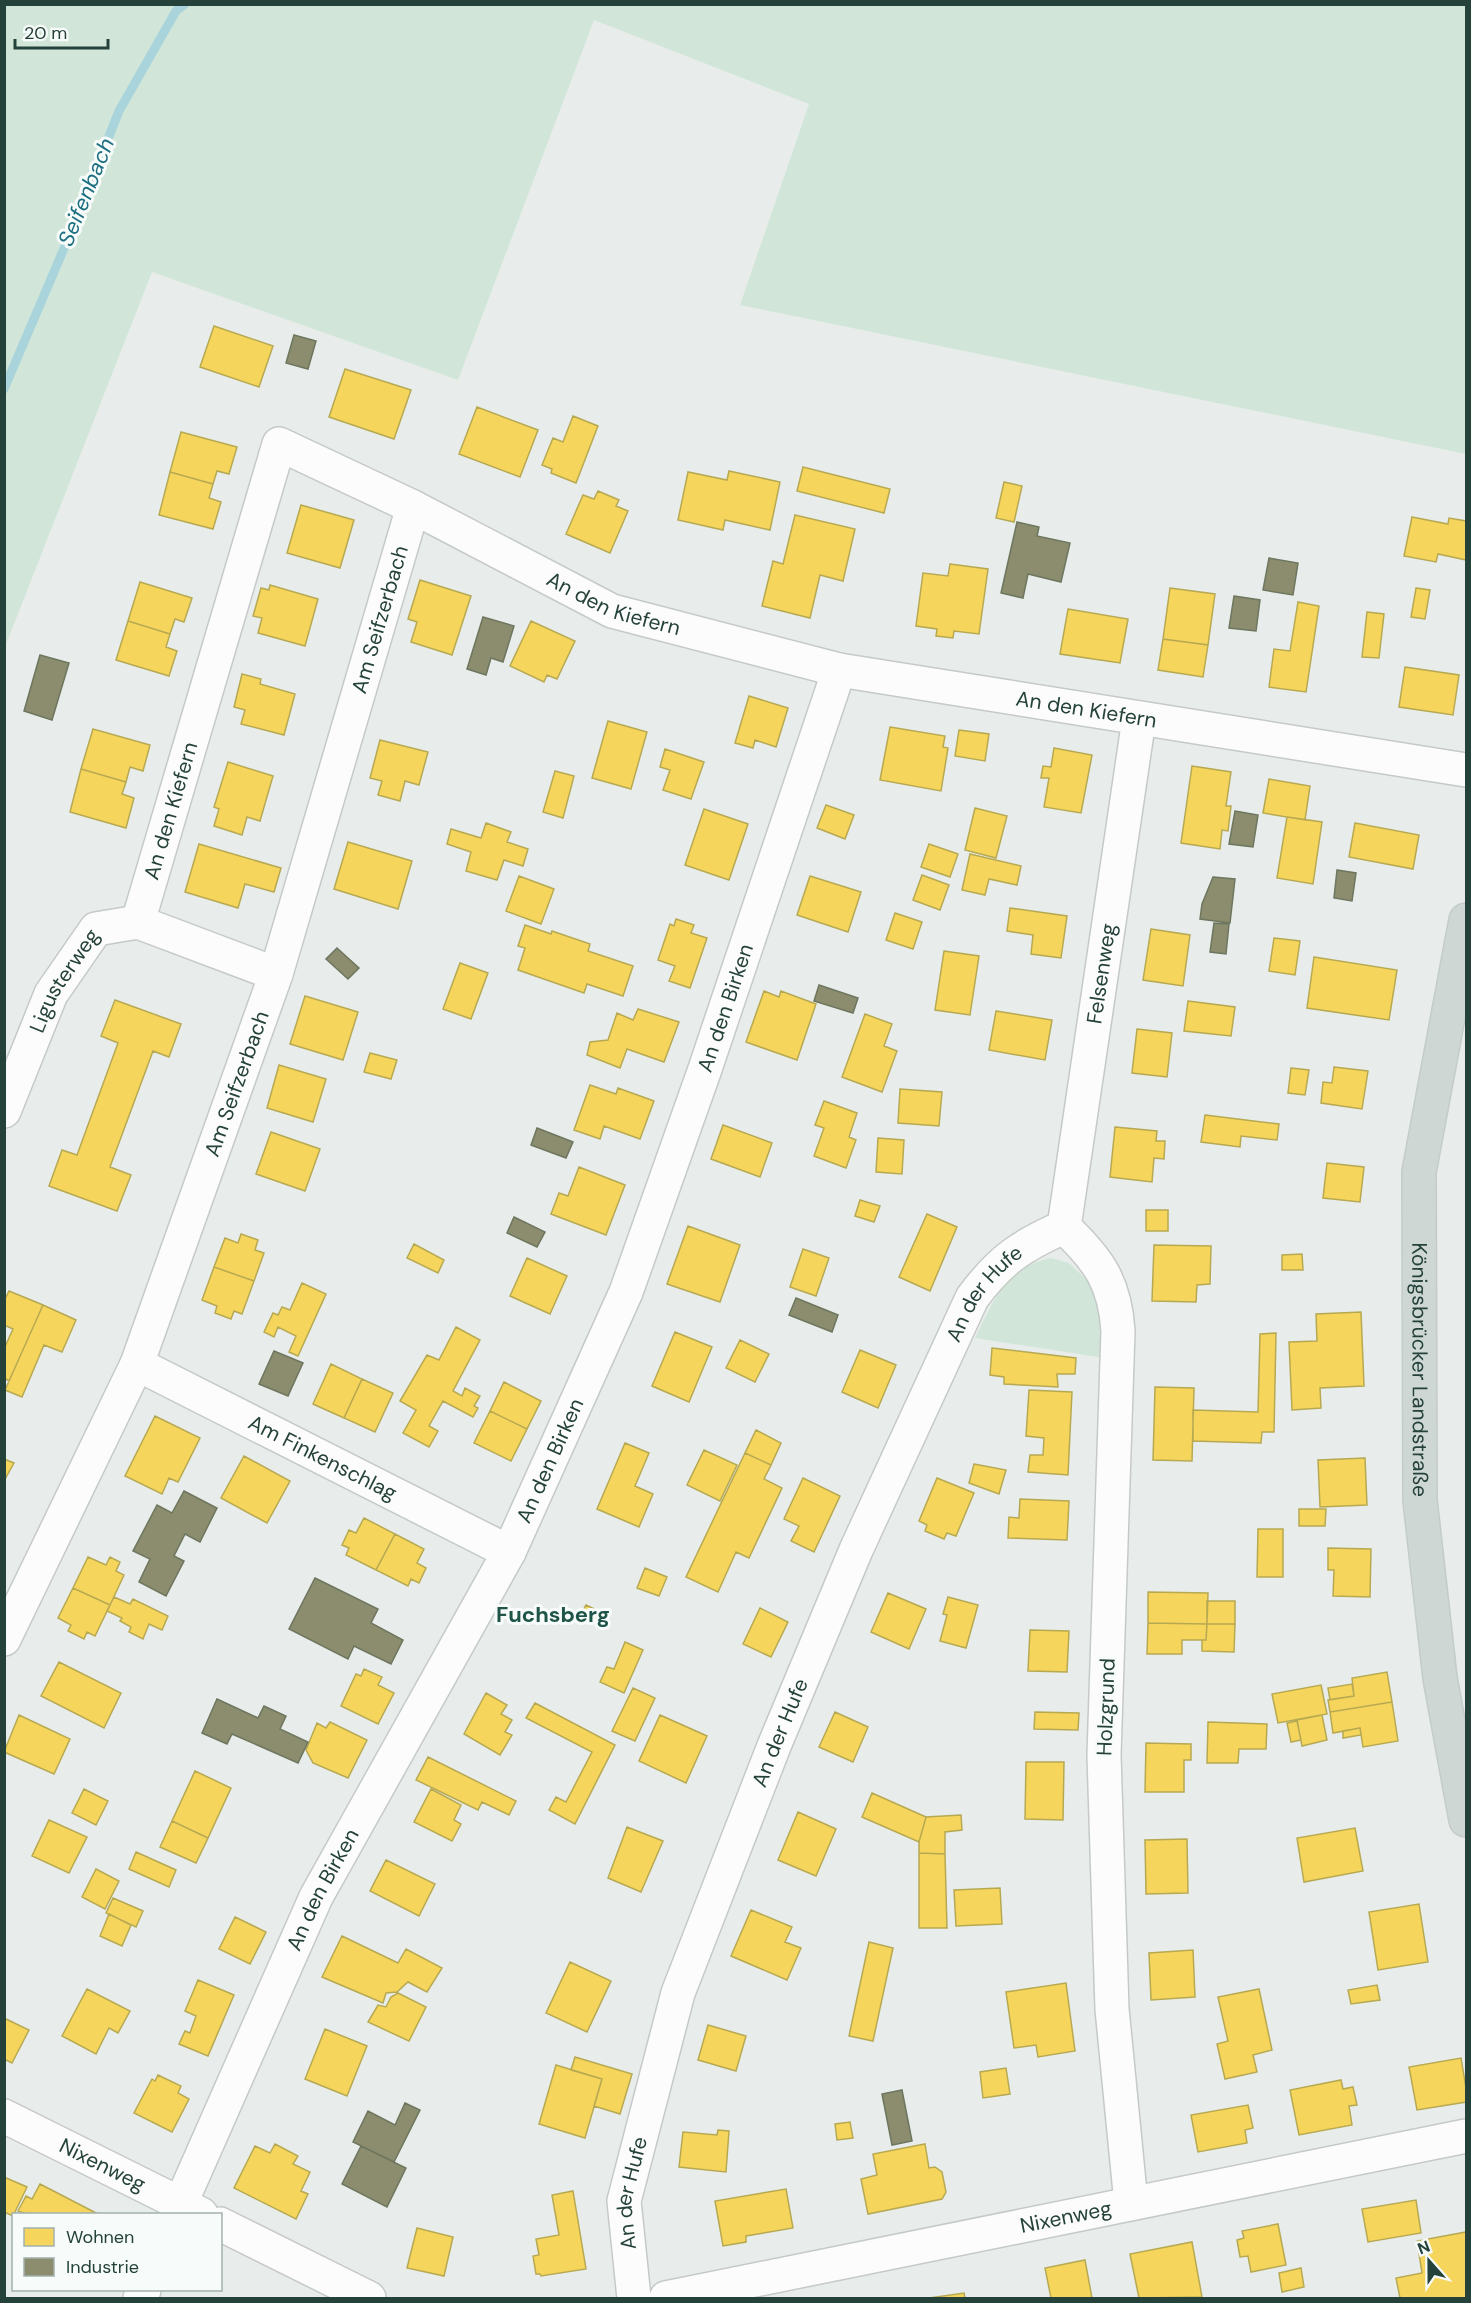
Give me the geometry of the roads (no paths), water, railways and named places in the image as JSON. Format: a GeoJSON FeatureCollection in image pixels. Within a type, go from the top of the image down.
{"type":"FeatureCollection","features":[{"type":"Feature","properties":{"kind":"main road","name":"Königsbrücker Landstraße"},"geometry":{"type":"LineString","coordinates":[[1467,920],[1419,1172],[1420,1500],[1440,1678],[1467,1820]]}},
{"type":"Feature","properties":{"kind":"street","name":"An den Kiefern"},"geometry":{"type":"LineString","coordinates":[[138,922],[279,444],[413,507],[612,611],[838,670],[1467,770]]}},
{"type":"Feature","properties":{"kind":"street","name":"Am Seifzerbach"},"geometry":{"type":"LineString","coordinates":[[8,1624],[137,1364],[276,975],[413,507]]}},
{"type":"Feature","properties":{"kind":"street","name":"An den Birken"},"geometry":{"type":"LineString","coordinates":[[186,2211],[316,1897],[509,1552],[626,1292],[705,1069],[838,670]]}},
{"type":"Feature","properties":{"kind":"street","name":"Felsenweg"},"geometry":{"type":"LineString","coordinates":[[1064,1227],[1139,719]]}},
{"type":"Feature","properties":{"kind":"street"},"geometry":{"type":"LineString","coordinates":[[138,922],[276,975]]}},
{"type":"Feature","properties":{"kind":"street","name":"Ligusterweg"},"geometry":{"type":"LineString","coordinates":[[4,1111],[51,994],[96,929],[138,922]]}},
{"type":"Feature","properties":{"kind":"street","name":"Holzgrund"},"geometry":{"type":"LineString","coordinates":[[1064,1227],[1084,1246],[1110,1286],[1117,1310],[1104,1755],[1112,2009],[1131,2203]]}},
{"type":"Feature","properties":{"kind":"street","name":"An der Hufe"},"geometry":{"type":"LineString","coordinates":[[634,2298],[624,2201],[678,1993],[774,1746],[856,1550],[972,1298],[991,1272],[1019,1250],[1064,1227]]}},
{"type":"Feature","properties":{"kind":"street","name":"Am Finkenschlag"},"geometry":{"type":"LineString","coordinates":[[137,1364],[509,1552]]}},
{"type":"Feature","properties":{"kind":"street","name":"Nixenweg"},"geometry":{"type":"LineString","coordinates":[[4,2116],[186,2211]]}},
{"type":"Feature","properties":{"kind":"street","name":"Nixenweg"},"geometry":{"type":"LineString","coordinates":[[666,2298],[1467,2136]]}},
{"type":"Feature","properties":{"kind":"street"},"geometry":{"type":"LineString","coordinates":[[222,2225],[369,2298]]}},
{"type":"Feature","properties":{"kind":"waterway","name":"Seifenbach"},"geometry":{"type":"LineString","coordinates":[[4,389],[71,232],[119,111],[176,11],[185,4]]}},
{"type":"Feature","properties":{"kind":"district","name":"Fuchsberg"},"geometry":{"type":"Point","coordinates":[553,1614]}}]}
